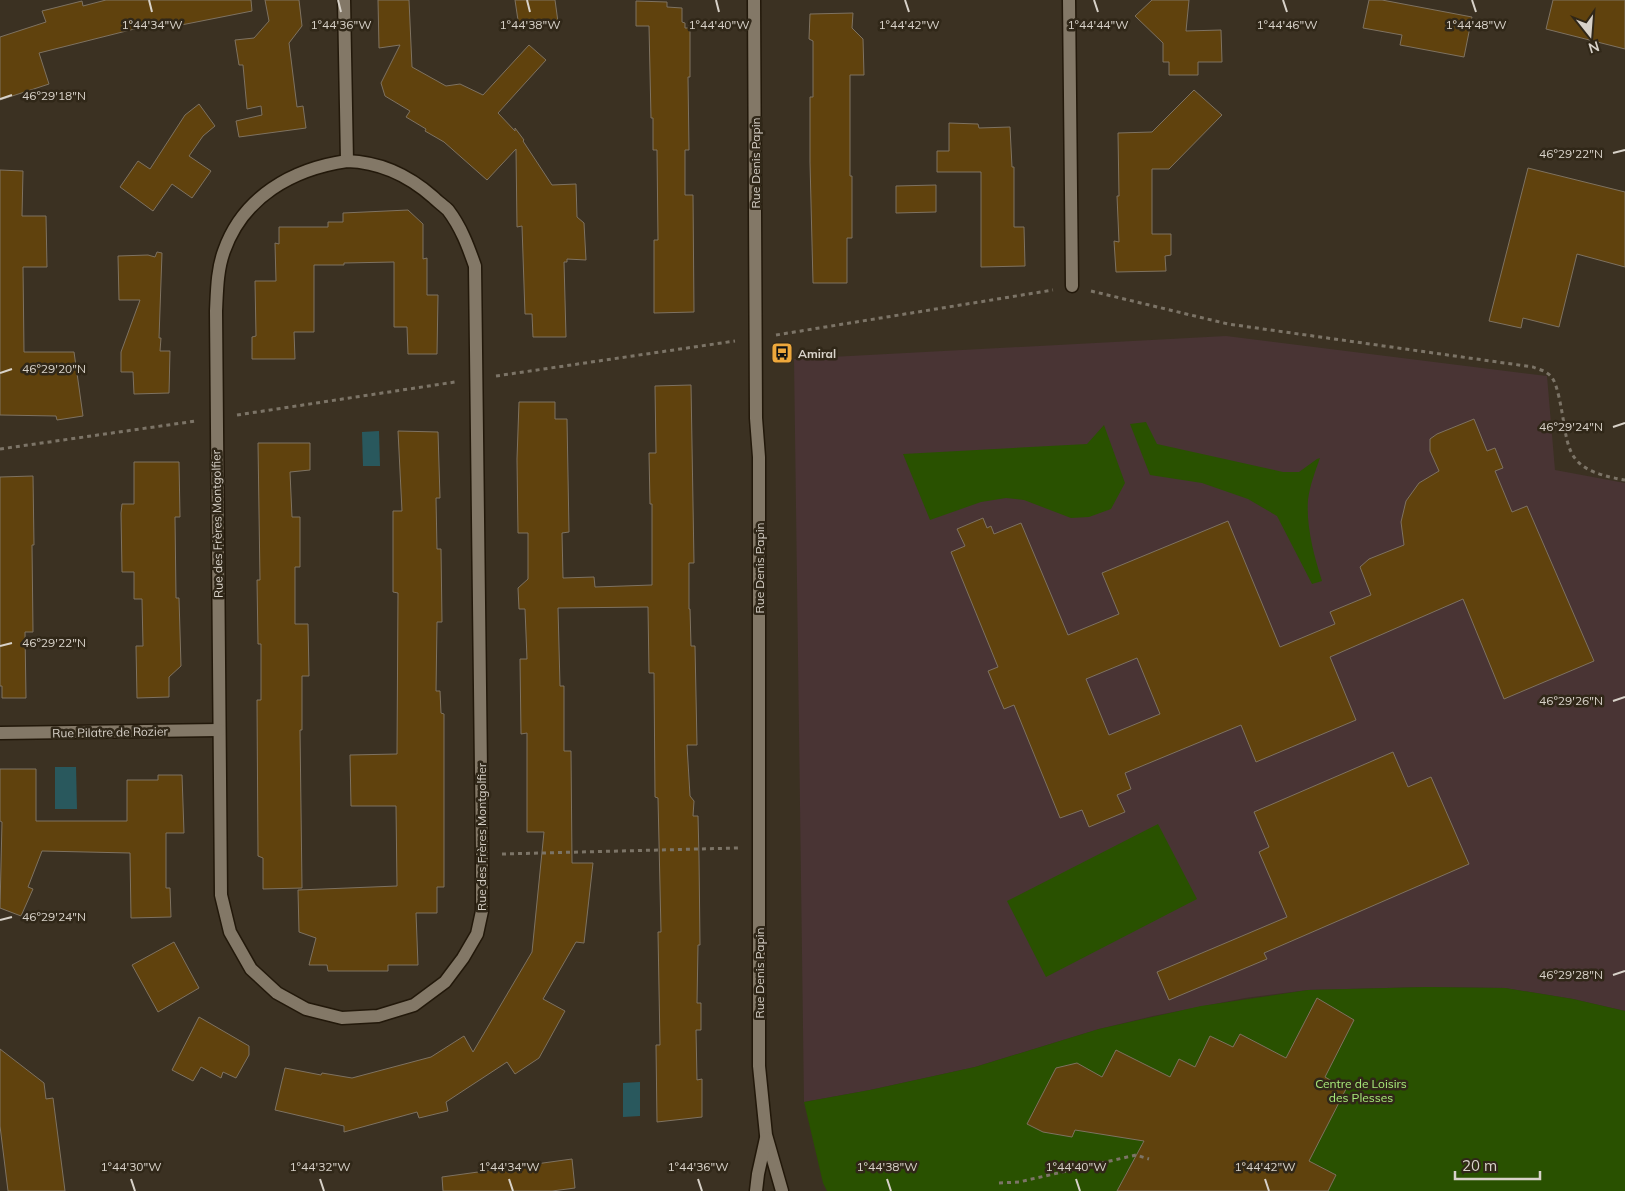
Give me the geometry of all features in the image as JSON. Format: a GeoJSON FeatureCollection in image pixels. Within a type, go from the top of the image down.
{"type":"FeatureCollection","features":[{"type":"Feature","properties":{"kind":"street"},"geometry":{"type":"LineString","coordinates":[[344,0],[347,161]]}},
{"type":"Feature","properties":{"kind":"street","name":"Rue Denis Papin"},"geometry":{"type":"LineString","coordinates":[[754,0],[756,418],[759,457],[759,1066],[766,1136],[782,1191]]}},
{"type":"Feature","properties":{"kind":"street"},"geometry":{"type":"LineString","coordinates":[[1069,0],[1072,286]]}},
{"type":"Feature","properties":{"kind":"street","name":"Rue des Frères Montgolfier"},"geometry":{"type":"LineString","coordinates":[[347,161],[364,162],[381,166],[404,176],[426,191],[447,210],[464,237],[475,266],[477,379],[482,911],[477,934],[464,958],[445,982],[414,1004],[378,1016],[342,1018],[306,1010],[277,993],[251,969],[230,932],[221,894],[216,419],[217,285],[223,253],[233,229],[252,204],[273,188],[323,165],[347,161]]}},
{"type":"Feature","properties":{"kind":"street","name":"Rue Pilatre de Rozier"},"geometry":{"type":"LineString","coordinates":[[0,733],[220,730]]}},
{"type":"Feature","properties":{"kind":"street","name":"Rue Denis Papin"},"geometry":{"type":"LineString","coordinates":[[756,1191],[766,1136]]}},
{"type":"Feature","properties":{"kind":"path"},"geometry":{"type":"LineString","coordinates":[[0,449],[216,419],[756,338],[1072,286],[1228,324],[1532,368],[1548,373],[1555,383],[1565,438],[1573,456],[1583,467],[1604,477],[1625,480]]}},
{"type":"Feature","properties":{"kind":"path"},"geometry":{"type":"LineString","coordinates":[[482,854],[759,848]]}},
{"type":"Feature","properties":{"kind":"path"},"geometry":{"type":"LineString","coordinates":[[999,1182],[1019,1182],[1136,1155],[1149,1159]]}},
{"type":"Feature","properties":{"kind":"shaded area"},"geometry":{"type":"Polygon","coordinates":[[[1226,336],[1547,376],[1555,470],[1625,483],[1625,1011],[1573,999],[1505,988],[1426,987],[1308,990],[1245,998],[1153,1016],[1099,1029],[975,1067],[804,1102],[794,359],[1226,336]]]}},
{"type":"Feature","properties":{"kind":"green space"},"geometry":{"type":"Polygon","coordinates":[[[1146,422],[1157,444],[1283,472],[1299,472],[1320,458],[1310,489],[1308,520],[1311,541],[1322,581],[1312,584],[1277,516],[1248,499],[1202,483],[1150,475],[1130,424],[1146,422]]]}},
{"type":"Feature","properties":{"kind":"green space"},"geometry":{"type":"Polygon","coordinates":[[[1104,425],[1125,483],[1111,509],[1089,517],[1071,518],[1024,500],[1006,498],[981,502],[930,520],[903,454],[1087,444],[1104,425]]]}},
{"type":"Feature","properties":{"kind":"green space"},"geometry":{"type":"Polygon","coordinates":[[[1158,824],[1197,899],[1046,977],[1007,901],[1158,824]]]}},
{"type":"Feature","properties":{"kind":"green space","name":"Centre de Loisirs des Plesses"},"geometry":{"type":"Polygon","coordinates":[[[1426,987],[1505,988],[1573,999],[1625,1011],[1625,1191],[827,1191],[823,1183],[804,1102],[975,1067],[1099,1029],[1201,1006],[1308,990],[1426,987]]]}},
{"type":"Feature","properties":{"kind":"water"},"geometry":{"type":"Polygon","coordinates":[[[379,431],[380,466],[363,466],[362,432],[379,431]]]}},
{"type":"Feature","properties":{"kind":"water"},"geometry":{"type":"Polygon","coordinates":[[[55,767],[76,767],[77,809],[55,809],[55,767]]]}},
{"type":"Feature","properties":{"kind":"water"},"geometry":{"type":"Polygon","coordinates":[[[640,1082],[640,1116],[623,1117],[623,1083],[640,1082]]]}},
{"type":"Feature","properties":{"kind":"building"},"geometry":{"type":"Polygon","coordinates":[[[106,0],[251,0],[252,11],[171,27],[170,20],[39,53],[49,84],[0,100],[0,37],[46,22],[42,11],[82,1],[83,6],[106,0]]]}},
{"type":"Feature","properties":{"kind":"building"},"geometry":{"type":"Polygon","coordinates":[[[265,0],[299,0],[302,26],[289,43],[297,107],[303,106],[306,128],[239,137],[236,121],[262,115],[261,106],[247,109],[243,65],[239,65],[235,40],[254,38],[269,21],[265,0]]]}},
{"type":"Feature","properties":{"kind":"building"},"geometry":{"type":"Polygon","coordinates":[[[378,0],[409,0],[412,67],[446,86],[460,84],[483,95],[529,45],[546,60],[498,113],[515,131],[515,128],[524,140],[552,185],[576,184],[577,217],[584,223],[586,260],[567,259],[567,262],[564,262],[566,337],[533,337],[532,314],[525,314],[522,226],[517,227],[516,149],[487,180],[444,142],[406,117],[410,111],[385,96],[381,83],[400,45],[379,48],[378,0]]]}},
{"type":"Feature","properties":{"kind":"building"},"geometry":{"type":"Polygon","coordinates":[[[515,0],[555,0],[558,22],[519,27],[515,0]]]}},
{"type":"Feature","properties":{"kind":"building"},"geometry":{"type":"Polygon","coordinates":[[[1152,0],[1189,0],[1186,31],[1221,30],[1222,62],[1198,62],[1198,75],[1169,75],[1169,62],[1163,62],[1163,43],[1135,16],[1152,0]]]}},
{"type":"Feature","properties":{"kind":"building"},"geometry":{"type":"Polygon","coordinates":[[[1369,0],[1382,0],[1472,17],[1464,57],[1400,45],[1402,35],[1363,28],[1369,0]]]}},
{"type":"Feature","properties":{"kind":"building"},"geometry":{"type":"Polygon","coordinates":[[[1553,0],[1625,0],[1625,49],[1546,29],[1553,0]]]}},
{"type":"Feature","properties":{"kind":"building"},"geometry":{"type":"Polygon","coordinates":[[[636,1],[667,2],[667,7],[682,8],[682,22],[685,23],[685,28],[690,28],[690,77],[688,77],[689,150],[685,150],[685,195],[693,195],[694,312],[654,313],[654,240],[658,240],[657,150],[653,150],[649,26],[636,26],[636,1]]]}},
{"type":"Feature","properties":{"kind":"building"},"geometry":{"type":"Polygon","coordinates":[[[853,13],[852,28],[863,39],[864,75],[850,75],[852,238],[847,238],[847,283],[813,283],[810,97],[813,97],[813,41],[809,39],[810,14],[853,13]]]}},
{"type":"Feature","properties":{"kind":"building"},"geometry":{"type":"Polygon","coordinates":[[[1194,90],[1222,115],[1169,169],[1152,169],[1152,234],[1171,234],[1171,255],[1165,256],[1166,271],[1116,272],[1114,241],[1119,242],[1117,196],[1119,196],[1118,133],[1152,132],[1194,90]]]}},
{"type":"Feature","properties":{"kind":"building"},"geometry":{"type":"Polygon","coordinates":[[[199,104],[215,126],[203,136],[189,156],[211,171],[192,198],[172,184],[153,211],[120,187],[138,161],[150,169],[185,115],[199,104]]]}},
{"type":"Feature","properties":{"kind":"building"},"geometry":{"type":"Polygon","coordinates":[[[949,123],[978,124],[979,128],[1010,127],[1012,167],[1014,167],[1014,227],[1024,227],[1025,266],[981,267],[981,172],[937,172],[937,151],[949,151],[949,123]]]}},
{"type":"Feature","properties":{"kind":"building"},"geometry":{"type":"Polygon","coordinates":[[[1528,168],[1625,192],[1625,267],[1577,254],[1559,327],[1523,318],[1521,328],[1489,321],[1528,168]]]}},
{"type":"Feature","properties":{"kind":"building"},"geometry":{"type":"Polygon","coordinates":[[[0,170],[23,171],[22,216],[46,216],[47,267],[23,267],[24,352],[74,352],[83,416],[57,420],[56,416],[0,415],[0,170]]]}},
{"type":"Feature","properties":{"kind":"building"},"geometry":{"type":"Polygon","coordinates":[[[936,185],[936,212],[896,213],[896,186],[936,185]]]}},
{"type":"Feature","properties":{"kind":"building"},"geometry":{"type":"Polygon","coordinates":[[[408,210],[423,224],[423,259],[427,258],[427,295],[438,295],[437,354],[408,354],[407,327],[394,327],[394,262],[344,263],[344,265],[314,265],[314,332],[294,332],[295,359],[252,359],[252,337],[256,336],[255,281],[276,281],[275,243],[279,244],[279,227],[328,227],[328,222],[343,222],[343,213],[408,210]]]}},
{"type":"Feature","properties":{"kind":"building"},"geometry":{"type":"Polygon","coordinates":[[[157,252],[162,253],[160,351],[170,351],[169,393],[134,394],[133,372],[121,372],[121,352],[140,300],[119,300],[118,256],[148,255],[155,257],[157,252]]]}},
{"type":"Feature","properties":{"kind":"building"},"geometry":{"type":"Polygon","coordinates":[[[691,385],[694,563],[689,563],[689,609],[691,646],[695,646],[697,745],[687,745],[690,796],[694,801],[693,816],[698,816],[700,945],[698,945],[697,1003],[701,1003],[701,1030],[696,1030],[697,1080],[702,1079],[702,1117],[657,1122],[656,1045],[660,1045],[658,932],[661,932],[658,798],[655,797],[654,673],[649,673],[648,607],[558,608],[560,686],[564,686],[564,751],[571,751],[572,863],[593,863],[584,943],[576,942],[543,999],[565,1011],[539,1058],[515,1074],[507,1062],[446,1102],[448,1111],[419,1118],[417,1112],[344,1132],[344,1126],[275,1110],[285,1068],[321,1075],[322,1073],[352,1078],[431,1057],[464,1036],[473,1052],[532,952],[544,832],[527,832],[527,733],[521,734],[520,659],[527,659],[525,609],[519,609],[518,588],[528,579],[528,533],[518,533],[517,459],[519,402],[555,402],[555,419],[567,419],[569,532],[562,533],[563,578],[594,577],[595,587],[652,585],[652,504],[650,504],[649,453],[656,453],[655,386],[691,385]]]}},
{"type":"Feature","properties":{"kind":"building"},"geometry":{"type":"Polygon","coordinates":[[[1474,419],[1487,451],[1495,448],[1503,468],[1495,471],[1512,512],[1527,506],[1594,661],[1504,699],[1463,599],[1330,657],[1356,720],[1256,762],[1241,725],[1125,773],[1131,789],[1117,795],[1125,812],[1089,827],[1082,810],[1060,818],[1014,705],[1004,709],[988,671],[998,667],[951,552],[965,546],[957,529],[983,518],[987,528],[991,526],[994,534],[1021,523],[1068,635],[1119,614],[1102,573],[1228,521],[1280,647],[1335,624],[1330,612],[1371,595],[1360,567],[1369,559],[1404,545],[1401,522],[1406,501],[1419,483],[1439,471],[1430,451],[1430,439],[1437,434],[1474,419]],[[1137,658],[1086,679],[1109,735],[1160,714],[1137,658]]]}},
{"type":"Feature","properties":{"kind":"building"},"geometry":{"type":"Polygon","coordinates":[[[398,431],[438,432],[440,498],[436,498],[437,549],[441,549],[442,622],[437,622],[436,691],[440,691],[441,713],[444,714],[444,887],[437,887],[437,913],[416,913],[418,965],[388,965],[388,971],[328,971],[327,965],[309,965],[316,938],[299,932],[298,890],[397,886],[396,806],[351,806],[350,755],[397,754],[398,593],[393,592],[393,511],[402,511],[398,431]]]}},
{"type":"Feature","properties":{"kind":"building"},"geometry":{"type":"Polygon","coordinates":[[[258,443],[310,443],[310,470],[290,472],[292,517],[300,517],[300,567],[295,567],[295,624],[308,624],[309,676],[302,676],[302,730],[300,730],[302,888],[263,889],[263,858],[258,856],[257,700],[261,700],[261,644],[258,644],[257,580],[260,580],[258,443]]]}},
{"type":"Feature","properties":{"kind":"building"},"geometry":{"type":"Polygon","coordinates":[[[134,462],[179,462],[180,517],[175,517],[176,598],[179,598],[181,666],[169,677],[169,697],[137,698],[136,646],[143,646],[142,599],[134,599],[134,572],[122,572],[121,513],[122,504],[134,504],[134,462]]]}},
{"type":"Feature","properties":{"kind":"building"},"geometry":{"type":"Polygon","coordinates":[[[33,476],[33,632],[25,632],[26,698],[2,698],[2,686],[0,686],[0,477],[33,476]]]}},
{"type":"Feature","properties":{"kind":"building"},"geometry":{"type":"Polygon","coordinates":[[[1393,752],[1408,787],[1431,777],[1469,864],[1264,953],[1267,959],[1169,1000],[1157,972],[1287,917],[1259,852],[1269,847],[1254,812],[1393,752]]]}},
{"type":"Feature","properties":{"kind":"building"},"geometry":{"type":"Polygon","coordinates":[[[0,769],[36,769],[36,821],[127,821],[127,780],[158,780],[158,775],[182,775],[184,833],[166,833],[166,888],[170,888],[171,917],[131,918],[130,853],[42,851],[28,887],[33,889],[21,916],[0,908],[2,822],[0,821],[0,769]]]}},
{"type":"Feature","properties":{"kind":"building"},"geometry":{"type":"Polygon","coordinates":[[[174,942],[199,988],[158,1012],[132,965],[174,942]]]}},
{"type":"Feature","properties":{"kind":"building"},"geometry":{"type":"Polygon","coordinates":[[[1317,998],[1354,1020],[1325,1077],[1346,1089],[1309,1161],[1336,1175],[1328,1191],[1117,1191],[1144,1141],[1075,1130],[1072,1137],[1043,1132],[1027,1124],[1056,1068],[1077,1063],[1102,1077],[1116,1050],[1170,1077],[1179,1059],[1195,1067],[1210,1036],[1233,1047],[1240,1034],[1286,1058],[1317,998]]]}},
{"type":"Feature","properties":{"kind":"building"},"geometry":{"type":"Polygon","coordinates":[[[199,1017],[249,1046],[249,1055],[236,1078],[223,1072],[221,1078],[201,1067],[193,1081],[172,1070],[199,1017]]]}},
{"type":"Feature","properties":{"kind":"building"},"geometry":{"type":"Polygon","coordinates":[[[0,1049],[44,1083],[46,1099],[53,1098],[65,1191],[8,1191],[0,1126],[0,1049]]]}},
{"type":"Feature","properties":{"kind":"building"},"geometry":{"type":"Polygon","coordinates":[[[572,1159],[575,1188],[552,1191],[443,1191],[442,1177],[572,1159]]]}},
{"type":"Feature","properties":{"kind":"place","name":"Amiral"},"geometry":{"type":"Point","coordinates":[782,353]}}]}
